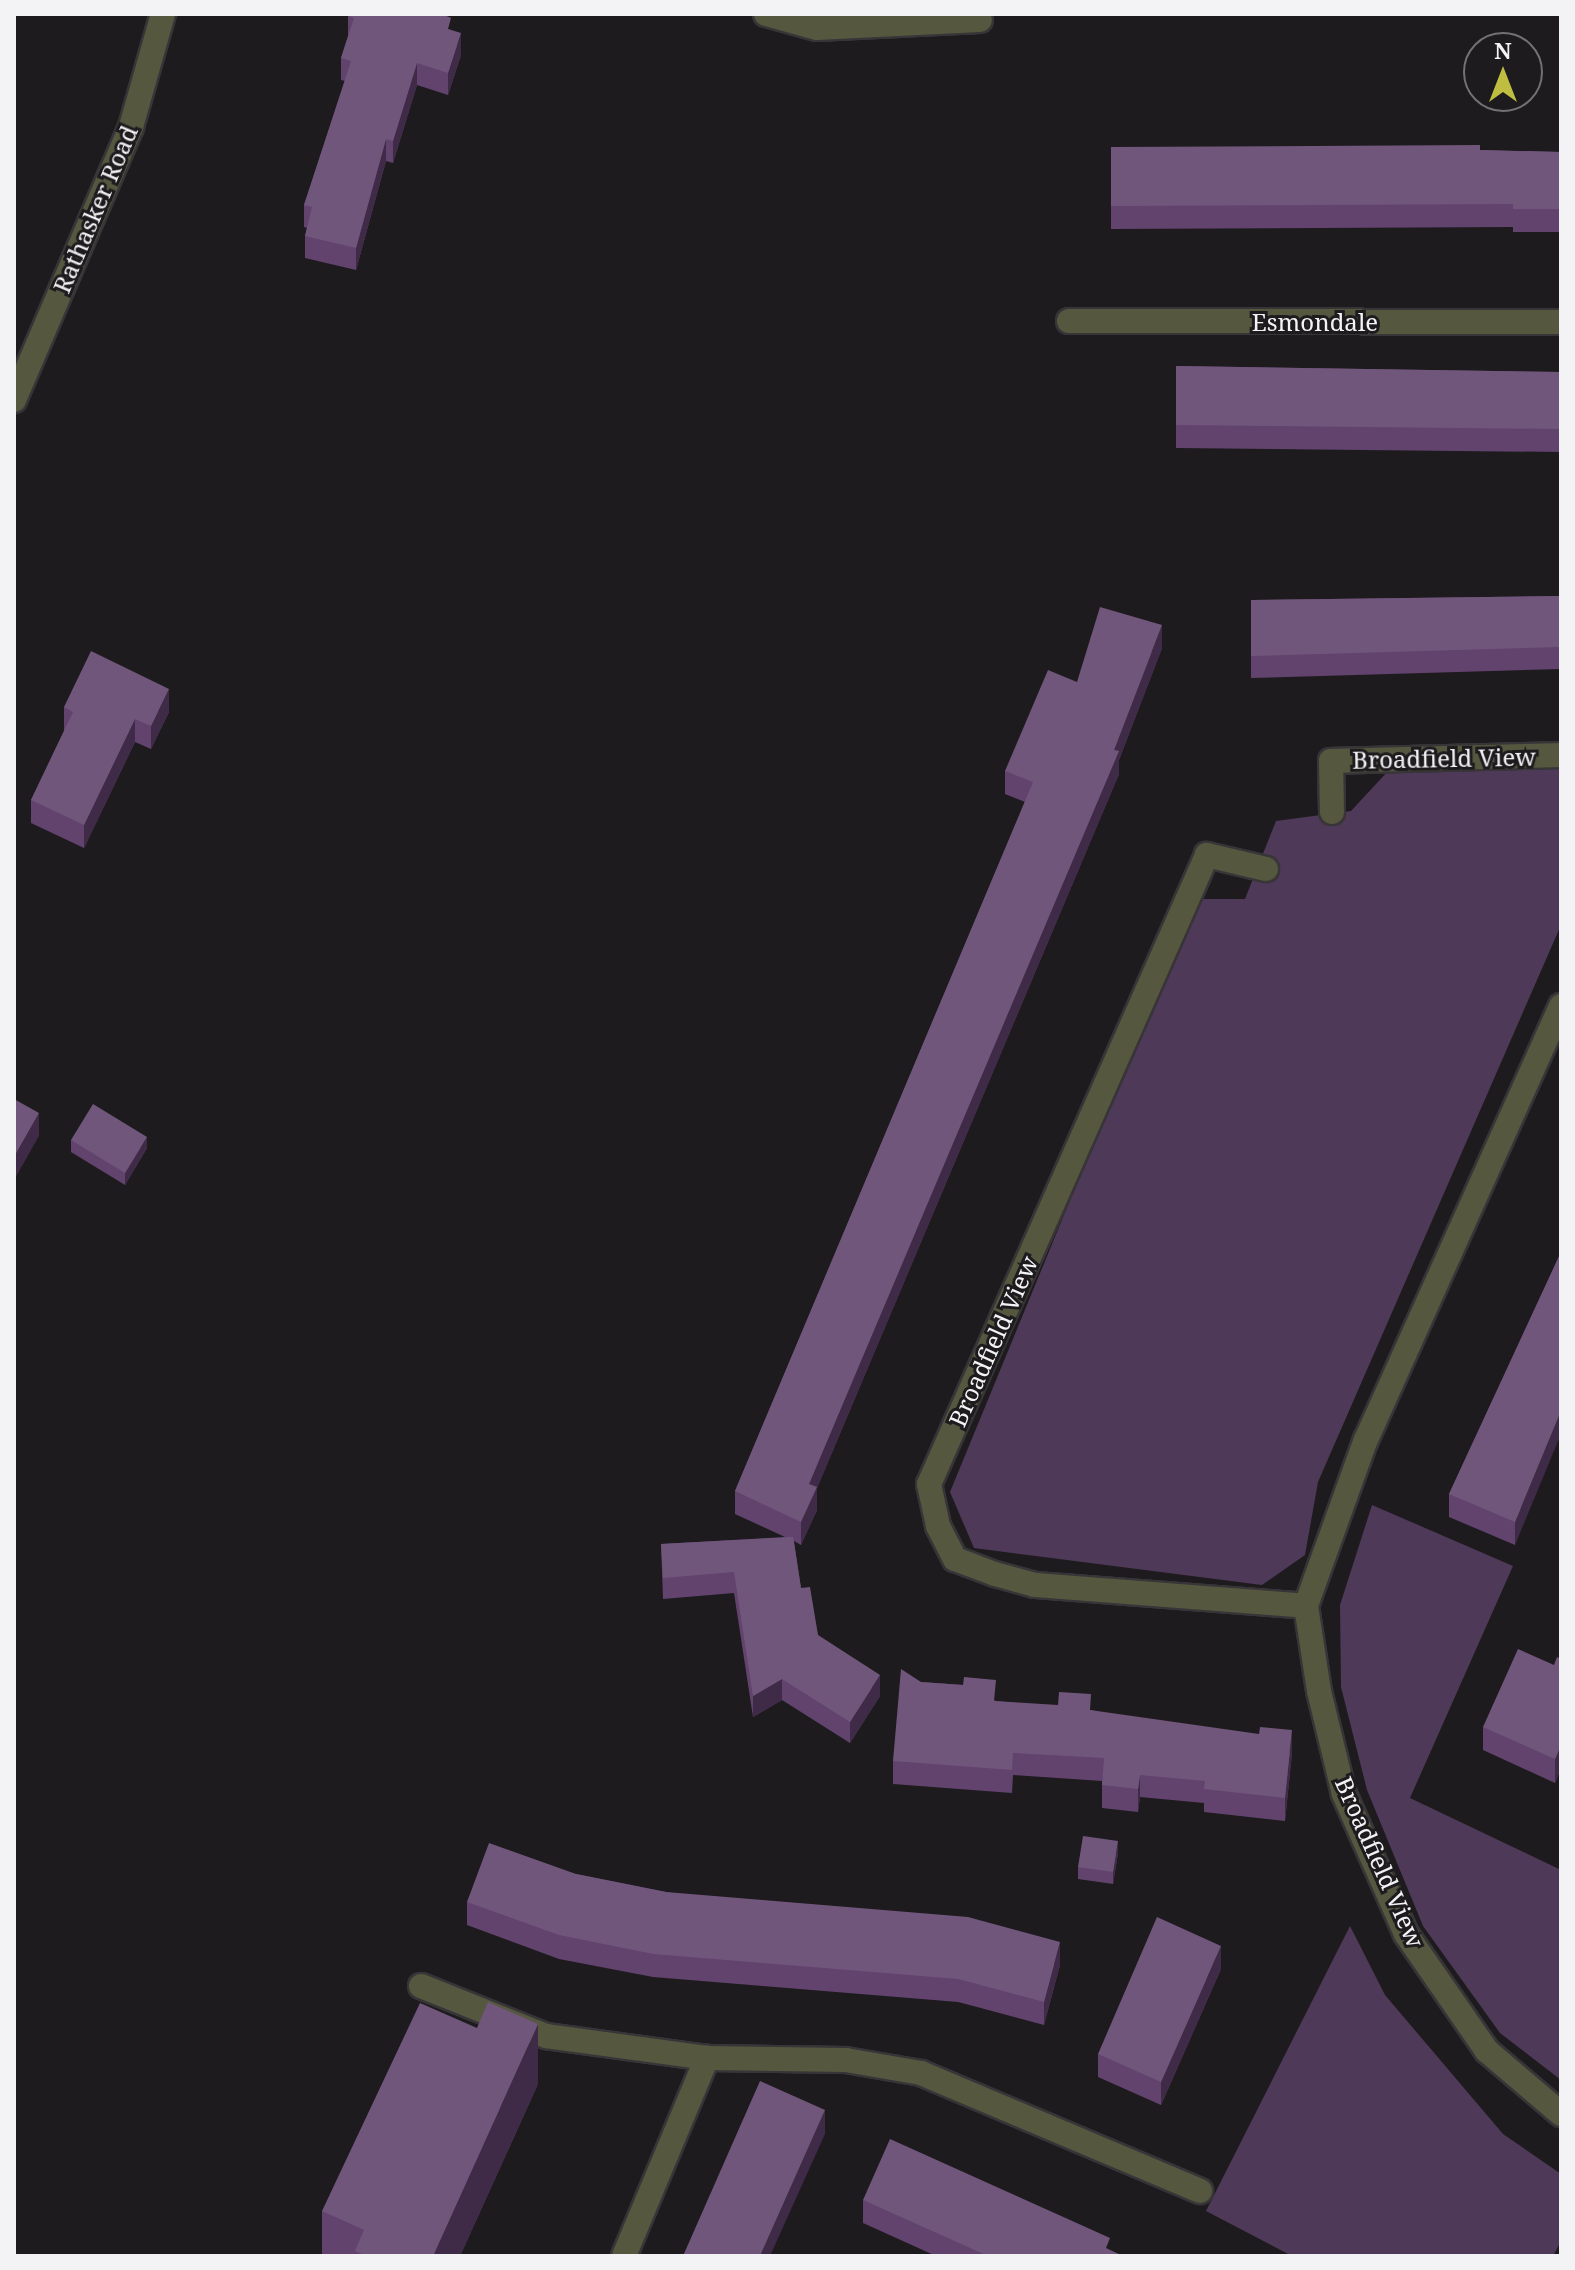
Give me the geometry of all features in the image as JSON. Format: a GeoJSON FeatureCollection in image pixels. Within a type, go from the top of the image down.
{"type":"FeatureCollection","features":[{"type":"Feature","properties":{"kind":"street","name":"Rathasker Road"},"geometry":{"type":"LineString","coordinates":[[14,400],[131,127],[163,14]]}},
{"type":"Feature","properties":{"kind":"street"},"geometry":{"type":"LineString","coordinates":[[771,15],[817,28],[980,20]]}},
{"type":"Feature","properties":{"kind":"street","name":"Esmondale"},"geometry":{"type":"LineString","coordinates":[[1069,321],[1561,322]]}},
{"type":"Feature","properties":{"kind":"street","name":"Broadfield View"},"geometry":{"type":"LineString","coordinates":[[1332,812],[1331,761],[1561,755]]}},
{"type":"Feature","properties":{"kind":"street","name":"Broadfield View"},"geometry":{"type":"LineString","coordinates":[[1266,869],[1207,855],[929,1484],[938,1526],[955,1559],[995,1574],[1035,1585],[1306,1606]]}},
{"type":"Feature","properties":{"kind":"street","name":"Broadfield View"},"geometry":{"type":"LineString","coordinates":[[1561,1006],[1366,1439],[1306,1606],[1319,1691],[1344,1794],[1406,1934],[1487,2051],[1561,2114]]}},
{"type":"Feature","properties":{"kind":"street"},"geometry":{"type":"LineString","coordinates":[[421,1986],[546,2036],[707,2058],[846,2060],[921,2073],[1200,2191]]}},
{"type":"Feature","properties":{"kind":"street"},"geometry":{"type":"LineString","coordinates":[[624,2256],[707,2058]]}},
{"type":"Feature","properties":{"kind":"shaded area"},"geometry":{"type":"Polygon","coordinates":[[[1561,766],[1561,925],[1318,1482],[1305,1555],[1262,1585],[974,1548],[950,1492],[1194,899],[1245,899],[1276,821],[1351,811],[1389,770],[1561,766]]]}},
{"type":"Feature","properties":{"kind":"shaded area"},"geometry":{"type":"Polygon","coordinates":[[[1372,1505],[1513,1566],[1410,1798],[1561,1870],[1561,2080],[1500,2033],[1423,1926],[1367,1790],[1341,1687],[1340,1605],[1372,1505]]]}},
{"type":"Feature","properties":{"kind":"shaded area"},"geometry":{"type":"Polygon","coordinates":[[[1350,1926],[1385,1995],[1503,2134],[1561,2174],[1561,2241],[1553,2256],[1292,2256],[1206,2211],[1350,1926]]]}},
{"type":"Feature","properties":{"kind":"building"},"geometry":{"type":"Polygon","coordinates":[[[349,14],[442,14],[451,18],[448,29],[461,33],[448,73],[417,63],[393,141],[386,139],[356,248],[305,236],[312,207],[304,205],[351,61],[341,58],[354,18],[349,14]]]}},
{"type":"Feature","properties":{"kind":"building"},"geometry":{"type":"Polygon","coordinates":[[[1480,145],[1480,150],[1561,152],[1561,209],[1513,209],[1513,204],[1111,206],[1111,147],[1480,145]]]}},
{"type":"Feature","properties":{"kind":"building"},"geometry":{"type":"Polygon","coordinates":[[[1176,366],[1561,372],[1561,429],[1176,425],[1176,366]]]}},
{"type":"Feature","properties":{"kind":"building"},"geometry":{"type":"Polygon","coordinates":[[[1561,596],[1561,647],[1251,656],[1251,600],[1561,596]]]}},
{"type":"Feature","properties":{"kind":"building"},"geometry":{"type":"Polygon","coordinates":[[[1100,607],[1162,625],[1114,750],[1119,751],[809,1484],[817,1487],[801,1522],[735,1491],[1033,782],[1005,771],[1048,670],[1077,682],[1100,607]]]}},
{"type":"Feature","properties":{"kind":"building"},"geometry":{"type":"Polygon","coordinates":[[[91,651],[169,689],[151,726],[135,719],[84,825],[31,800],[73,712],[64,707],[91,651]]]}},
{"type":"Feature","properties":{"kind":"building"},"geometry":{"type":"Polygon","coordinates":[[[14,1099],[39,1113],[14,1157],[14,1099]]]}},
{"type":"Feature","properties":{"kind":"building"},"geometry":{"type":"Polygon","coordinates":[[[93,1104],[147,1137],[125,1173],[71,1140],[93,1104]]]}},
{"type":"Feature","properties":{"kind":"building"},"geometry":{"type":"Polygon","coordinates":[[[1561,1252],[1561,1411],[1515,1522],[1449,1494],[1561,1252]]]}},
{"type":"Feature","properties":{"kind":"building"},"geometry":{"type":"Polygon","coordinates":[[[793,1537],[801,1588],[810,1587],[818,1635],[880,1675],[850,1722],[782,1679],[753,1696],[734,1572],[663,1578],[661,1544],[793,1537]]]}},
{"type":"Feature","properties":{"kind":"building"},"geometry":{"type":"Polygon","coordinates":[[[1518,1649],[1554,1665],[1557,1657],[1561,1659],[1561,1745],[1555,1759],[1483,1727],[1518,1649]]]}},
{"type":"Feature","properties":{"kind":"building"},"geometry":{"type":"Polygon","coordinates":[[[901,1669],[921,1682],[963,1685],[964,1677],[996,1680],[994,1701],[1058,1705],[1059,1692],[1091,1694],[1090,1710],[1259,1734],[1260,1727],[1292,1730],[1285,1798],[1204,1789],[1205,1781],[1140,1775],[1138,1789],[1102,1785],[1104,1758],[1013,1753],[1012,1770],[893,1761],[901,1669]]]}},
{"type":"Feature","properties":{"kind":"building"},"geometry":{"type":"Polygon","coordinates":[[[1083,1836],[1118,1841],[1113,1872],[1078,1867],[1083,1836]]]}},
{"type":"Feature","properties":{"kind":"building"},"geometry":{"type":"Polygon","coordinates":[[[489,1843],[576,1874],[666,1892],[968,1917],[1060,1942],[1044,2002],[958,1979],[653,1954],[559,1935],[467,1902],[489,1843]]]}},
{"type":"Feature","properties":{"kind":"building"},"geometry":{"type":"Polygon","coordinates":[[[1157,1917],[1221,1946],[1161,2082],[1098,2054],[1157,1917]]]}},
{"type":"Feature","properties":{"kind":"building"},"geometry":{"type":"Polygon","coordinates":[[[488,2002],[538,2024],[433,2256],[367,2256],[355,2251],[364,2230],[322,2211],[420,2003],[477,2028],[488,2002]]]}},
{"type":"Feature","properties":{"kind":"building"},"geometry":{"type":"Polygon","coordinates":[[[760,2081],[825,2110],[760,2256],[683,2256],[760,2081]]]}},
{"type":"Feature","properties":{"kind":"building"},"geometry":{"type":"Polygon","coordinates":[[[890,2139],[1110,2238],[1106,2248],[1123,2256],[988,2256],[863,2200],[890,2139]]]}}]}
